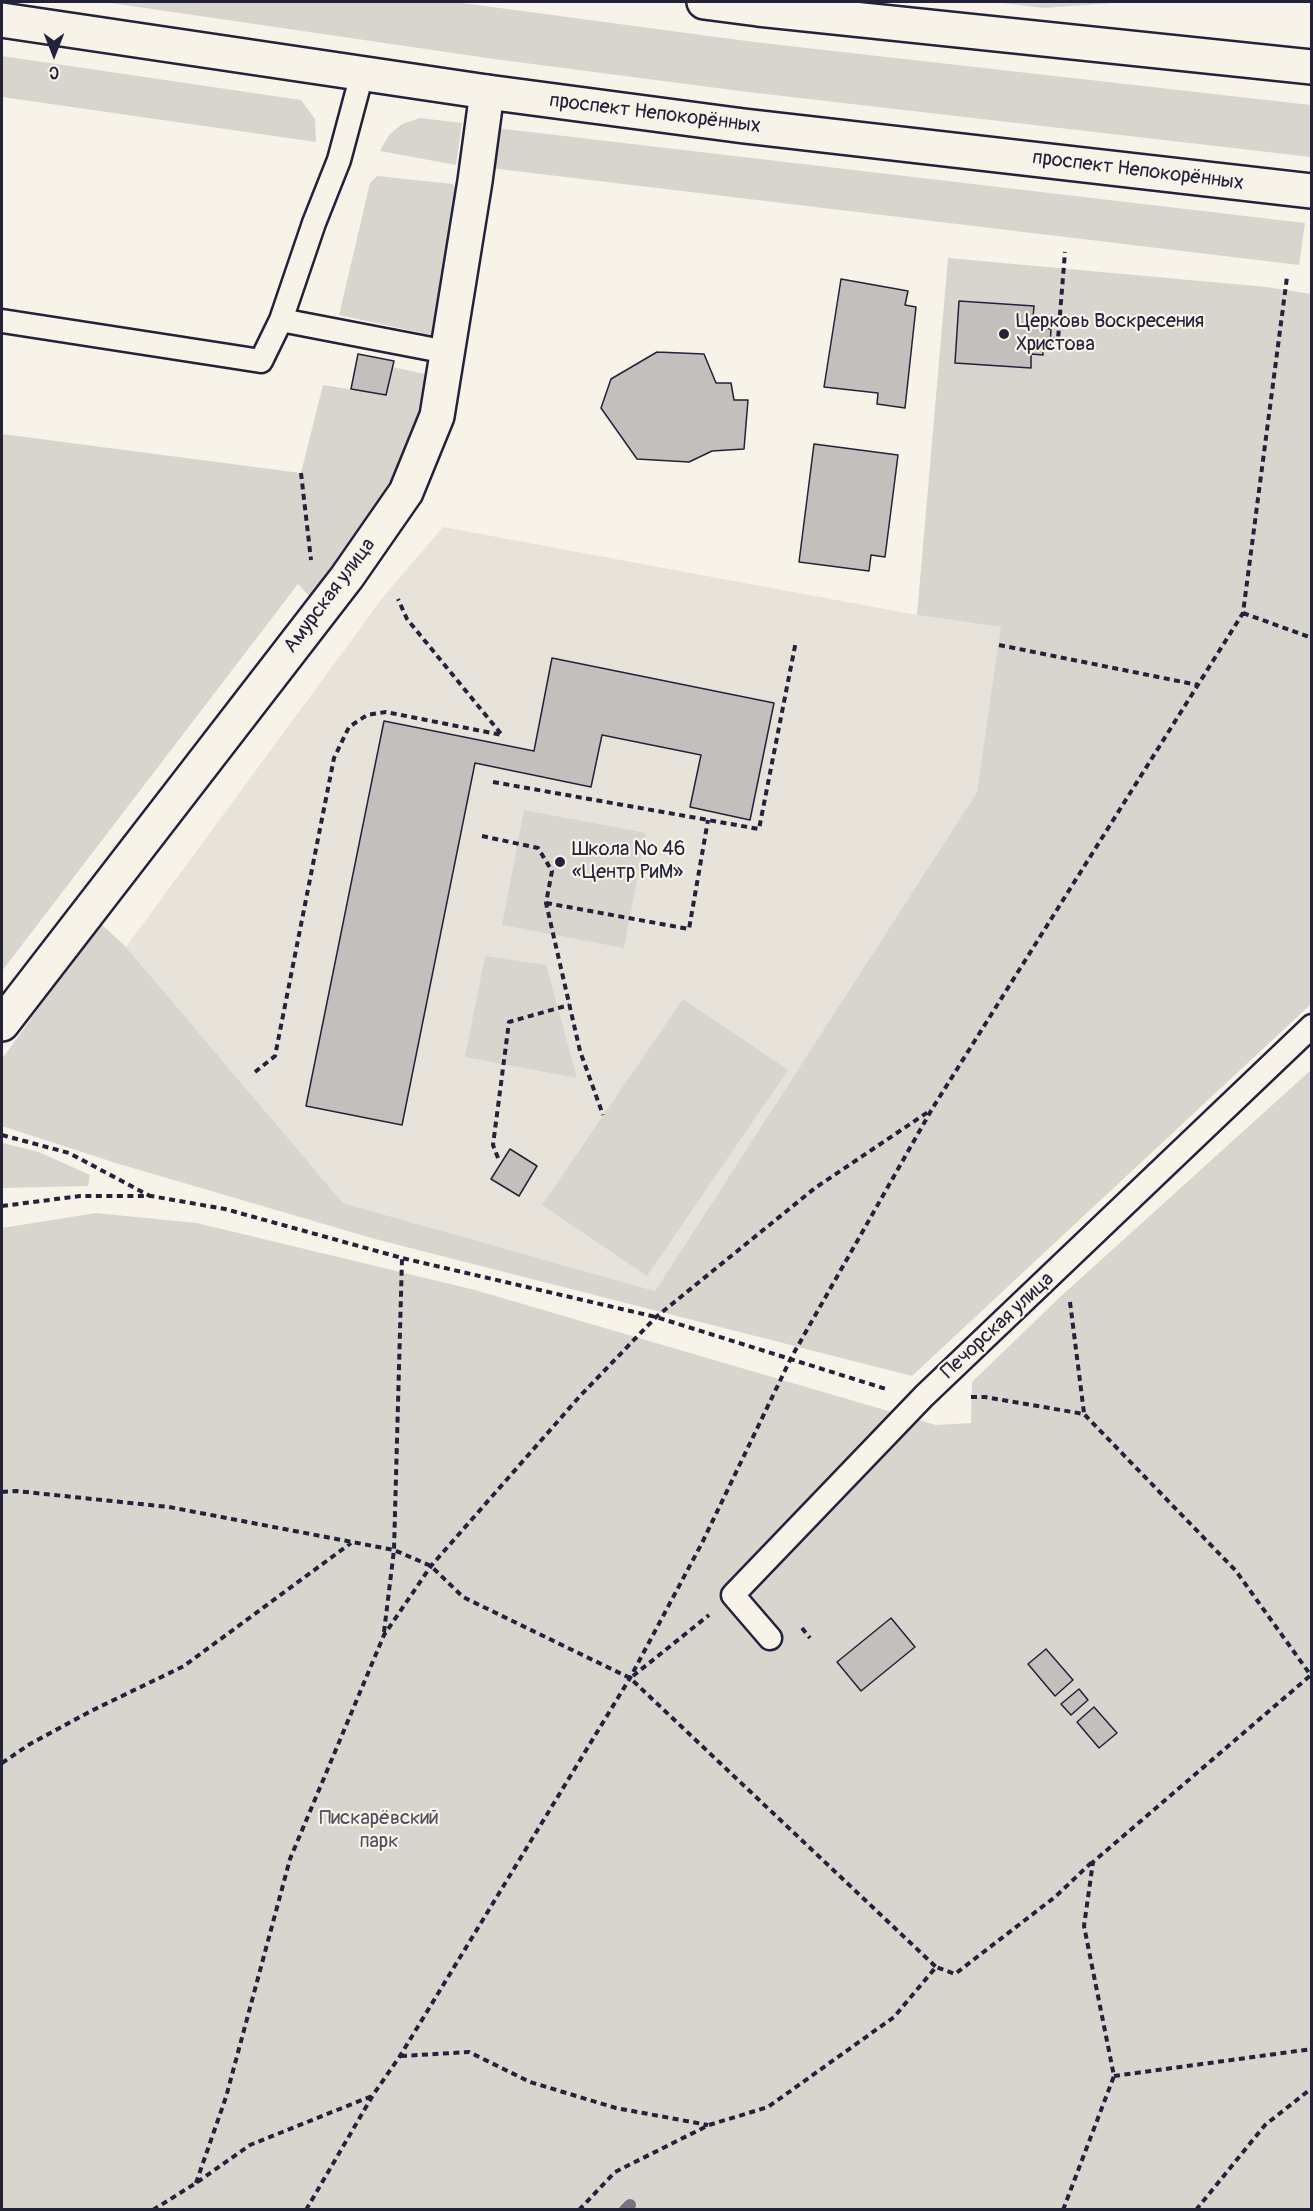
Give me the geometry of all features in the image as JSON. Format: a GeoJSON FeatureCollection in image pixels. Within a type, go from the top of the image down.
{"type":"FeatureCollection","features":[{"type":"Feature","properties":{"kind":"main road"},"geometry":{"type":"LineString","coordinates":[[704,2],[1311,67]]}},
{"type":"Feature","properties":{"kind":"main road","name":"проспект Непокорённых"},"geometry":{"type":"LineString","coordinates":[[2,20],[487,92],[768,129],[1311,191]]}},
{"type":"Feature","properties":{"kind":"main road","name":"Амурская улица"},"geometry":{"type":"LineString","coordinates":[[2,1024],[347,577],[406,492],[437,416],[487,92]]}},
{"type":"Feature","properties":{"kind":"lane"},"geometry":{"type":"LineString","coordinates":[[2,321],[261,361],[281,320],[314,223],[339,160],[362,74]]}},
{"type":"Feature","properties":{"kind":"lane"},"geometry":{"type":"LineString","coordinates":[[281,320],[447,352]]}},
{"type":"Feature","properties":{"kind":"lane","name":"Печорская улица"},"geometry":{"type":"LineString","coordinates":[[733,1595],[924,1396],[1311,1026]]}},
{"type":"Feature","properties":{"kind":"lane"},"geometry":{"type":"LineString","coordinates":[[733,1595],[770,1638]]}},
{"type":"Feature","properties":{"kind":"path"},"geometry":{"type":"LineString","coordinates":[[1050,339],[1058,339],[1065,252]]}},
{"type":"Feature","properties":{"kind":"path"},"geometry":{"type":"LineString","coordinates":[[306,2210],[373,2095],[400,2056],[630,1678],[702,1544],[791,1358],[932,1109],[1243,613],[1287,277]]}},
{"type":"Feature","properties":{"kind":"path"},"geometry":{"type":"LineString","coordinates":[[255,1072],[275,1056],[334,758],[349,727],[367,715],[386,712],[502,735],[407,620],[398,599]]}},
{"type":"Feature","properties":{"kind":"path"},"geometry":{"type":"LineString","coordinates":[[1243,613],[1311,638]]}},
{"type":"Feature","properties":{"kind":"path"},"geometry":{"type":"LineString","coordinates":[[492,782],[759,829],[796,641]]}},
{"type":"Feature","properties":{"kind":"path"},"geometry":{"type":"LineString","coordinates":[[999,645],[1198,685]]}},
{"type":"Feature","properties":{"kind":"path"},"geometry":{"type":"LineString","coordinates":[[546,903],[688,929],[708,820]]}},
{"type":"Feature","properties":{"kind":"path"},"geometry":{"type":"LineString","coordinates":[[482,836],[538,848],[552,871],[546,903],[580,1051],[603,1115]]}},
{"type":"Feature","properties":{"kind":"path"},"geometry":{"type":"LineString","coordinates":[[498,1158],[493,1145],[509,1022],[569,1005]]}},
{"type":"Feature","properties":{"kind":"path"},"geometry":{"type":"LineString","coordinates":[[196,2183],[226,2097],[290,1859],[384,1635],[431,1566],[580,1396],[656,1317],[815,1188],[932,1109]]}},
{"type":"Feature","properties":{"kind":"path"},"geometry":{"type":"LineString","coordinates":[[2,1135],[69,1153],[151,1196]]}},
{"type":"Feature","properties":{"kind":"path"},"geometry":{"type":"LineString","coordinates":[[2,1206],[80,1196],[151,1196],[225,1209],[402,1258],[656,1317],[791,1358],[874,1387],[924,1396],[985,1397],[1084,1414],[1236,1571],[1311,1676],[1055,1897],[955,1974],[936,1967],[630,1678],[463,1597],[431,1566],[394,1550],[169,1507],[16,1491],[2,1492]]}},
{"type":"Feature","properties":{"kind":"path"},"geometry":{"type":"LineString","coordinates":[[384,1635],[394,1550],[402,1258]]}},
{"type":"Feature","properties":{"kind":"path"},"geometry":{"type":"LineString","coordinates":[[1065,1262],[1084,1414]]}},
{"type":"Feature","properties":{"kind":"path"},"geometry":{"type":"LineString","coordinates":[[2,1763],[30,1744],[184,1666],[351,1542]]}},
{"type":"Feature","properties":{"kind":"path"},"geometry":{"type":"LineString","coordinates":[[630,1678],[733,1595]]}},
{"type":"Feature","properties":{"kind":"path"},"geometry":{"type":"LineString","coordinates":[[1063,2210],[1114,2076],[1084,1926],[1093,1862]]}},
{"type":"Feature","properties":{"kind":"path"},"geometry":{"type":"LineString","coordinates":[[579,2210],[615,2172],[709,2125],[768,2107],[894,2017],[936,1967]]}},
{"type":"Feature","properties":{"kind":"path"},"geometry":{"type":"LineString","coordinates":[[1114,2076],[1311,2049]]}},
{"type":"Feature","properties":{"kind":"path"},"geometry":{"type":"LineString","coordinates":[[400,2056],[469,2052],[530,2082],[616,2108],[709,2125]]}},
{"type":"Feature","properties":{"kind":"path"},"geometry":{"type":"LineString","coordinates":[[1196,2210],[1264,2125],[1311,2088]]}},
{"type":"Feature","properties":{"kind":"path"},"geometry":{"type":"LineString","coordinates":[[153,2210],[250,2145],[373,2095]]}},
{"type":"Feature","properties":{"kind":"shaded area","name":"Школа № 46 «Центр РиМ»"},"geometry":{"type":"Polygon","coordinates":[[[443,527],[917,615],[1002,627],[977,792],[655,1291],[343,1203],[126,947],[384,596],[443,527]]]}},
{"type":"Feature","properties":{"kind":"green space"},"geometry":{"type":"Polygon","coordinates":[[[104,2],[455,2],[754,42],[1311,105],[1311,157],[748,92],[494,59],[104,2]]]}},
{"type":"Feature","properties":{"kind":"green space"},"geometry":{"type":"Polygon","coordinates":[[[994,2],[1127,2],[1043,8],[994,2]]]}},
{"type":"Feature","properties":{"kind":"green space"},"geometry":{"type":"Polygon","coordinates":[[[2,56],[301,100],[315,119],[316,142],[2,97],[2,56]]]}},
{"type":"Feature","properties":{"kind":"green space"},"geometry":{"type":"Polygon","coordinates":[[[420,118],[462,123],[456,165],[380,151],[389,135],[402,124],[420,118]]]}},
{"type":"Feature","properties":{"kind":"green space"},"geometry":{"type":"Polygon","coordinates":[[[496,128],[1305,223],[1299,265],[490,168],[496,128]]]}},
{"type":"Feature","properties":{"kind":"green space"},"geometry":{"type":"Polygon","coordinates":[[[377,176],[453,184],[459,194],[436,336],[339,315],[370,183],[377,176]]]}},
{"type":"Feature","properties":{"kind":"green space"},"geometry":{"type":"Polygon","coordinates":[[[948,258],[1266,287],[1311,294],[1311,1004],[912,1376],[375,1239],[119,1164],[2,1126],[2,1059],[100,923],[126,947],[343,1203],[655,1291],[977,792],[1001,627],[917,615],[948,258]]]}},
{"type":"Feature","properties":{"kind":"green space"},"geometry":{"type":"Polygon","coordinates":[[[392,367],[425,374],[419,410],[394,484],[311,598],[298,584],[2,971],[2,434],[301,473],[323,385],[386,395],[392,367]]]}},
{"type":"Feature","properties":{"kind":"green space"},"geometry":{"type":"Polygon","coordinates":[[[524,810],[646,833],[624,948],[502,925],[524,810]]]}},
{"type":"Feature","properties":{"kind":"green space"},"geometry":{"type":"Polygon","coordinates":[[[485,956],[546,965],[577,1078],[465,1057],[485,956]]]}},
{"type":"Feature","properties":{"kind":"green space"},"geometry":{"type":"Polygon","coordinates":[[[683,999],[788,1070],[647,1276],[542,1205],[683,999]]]}},
{"type":"Feature","properties":{"kind":"green space","name":"Пискарёвский парк"},"geometry":{"type":"Polygon","coordinates":[[[1311,1070],[1311,2209],[2,2210],[2,1228],[96,1213],[197,1223],[475,1290],[936,1425],[971,1423],[972,1382],[1059,1298],[1311,1070]]]}},
{"type":"Feature","properties":{"kind":"green space"},"geometry":{"type":"Polygon","coordinates":[[[2,1143],[39,1152],[90,1175],[88,1186],[2,1188],[2,1143]]]}},
{"type":"Feature","properties":{"kind":"building"},"geometry":{"type":"Polygon","coordinates":[[[841,279],[908,291],[905,305],[916,307],[905,408],[877,404],[878,393],[824,387],[841,279]]]}},
{"type":"Feature","properties":{"kind":"building","name":"Церковь Воскресения Христова"},"geometry":{"type":"Polygon","coordinates":[[[959,301],[1034,306],[1033,318],[1045,319],[1044,328],[1051,329],[1050,348],[1043,347],[1043,355],[1031,354],[1031,368],[955,363],[959,301]]]}},
{"type":"Feature","properties":{"kind":"building"},"geometry":{"type":"Polygon","coordinates":[[[657,352],[704,354],[716,383],[731,383],[734,400],[748,400],[744,449],[712,451],[689,462],[637,459],[601,408],[611,379],[657,352]]]}},
{"type":"Feature","properties":{"kind":"building"},"geometry":{"type":"Polygon","coordinates":[[[358,354],[394,361],[386,395],[351,389],[358,354]]]}},
{"type":"Feature","properties":{"kind":"building"},"geometry":{"type":"Polygon","coordinates":[[[814,444],[898,455],[885,557],[871,555],[869,571],[799,562],[814,444]]]}},
{"type":"Feature","properties":{"kind":"building"},"geometry":{"type":"Polygon","coordinates":[[[552,658],[774,703],[750,820],[690,807],[701,755],[602,735],[591,787],[475,763],[402,1125],[306,1106],[384,721],[534,751],[552,658]]]}},
{"type":"Feature","properties":{"kind":"building"},"geometry":{"type":"Polygon","coordinates":[[[510,1149],[537,1166],[519,1196],[491,1179],[510,1149]]]}},
{"type":"Feature","properties":{"kind":"building"},"geometry":{"type":"Polygon","coordinates":[[[891,1618],[915,1647],[861,1691],[837,1662],[891,1618]]]}},
{"type":"Feature","properties":{"kind":"building"},"geometry":{"type":"Polygon","coordinates":[[[1046,1649],[1073,1680],[1055,1696],[1028,1664],[1046,1649]]]}},
{"type":"Feature","properties":{"kind":"building"},"geometry":{"type":"Polygon","coordinates":[[[1079,1689],[1088,1700],[1071,1715],[1061,1704],[1079,1689]]]}},
{"type":"Feature","properties":{"kind":"building"},"geometry":{"type":"Polygon","coordinates":[[[1094,1707],[1117,1733],[1099,1748],[1077,1722],[1094,1707]]]}},
{"type":"Feature","properties":{"kind":"waterway"},"geometry":{"type":"LineString","coordinates":[[625,2210],[630,2205]]}},
{"type":"Feature","properties":{"kind":"place","name":"Церковь Воскресения Христова"},"geometry":{"type":"Point","coordinates":[1004,334]}},
{"type":"Feature","properties":{"kind":"place","name":"Школа № 46 «Центр РиМ»"},"geometry":{"type":"Point","coordinates":[560,862]}}]}
